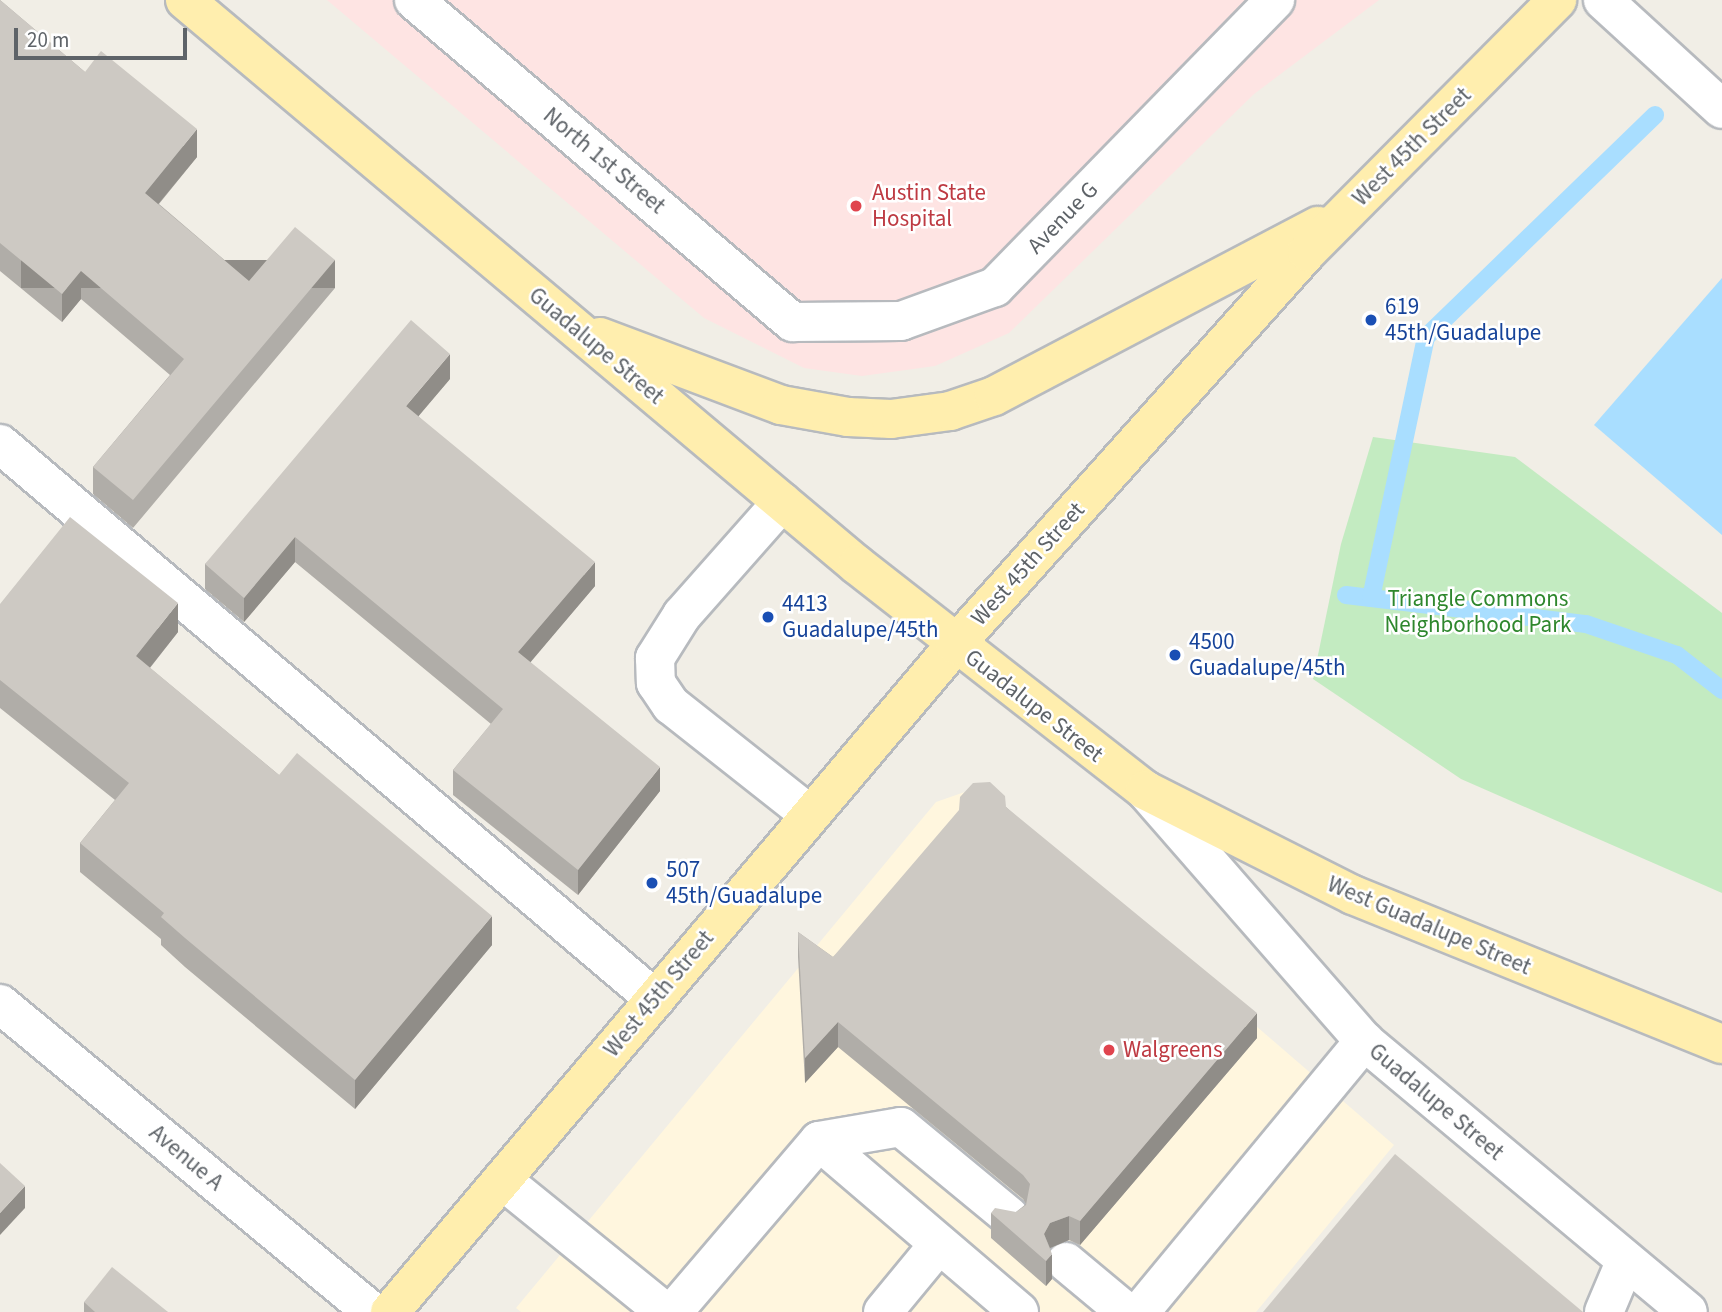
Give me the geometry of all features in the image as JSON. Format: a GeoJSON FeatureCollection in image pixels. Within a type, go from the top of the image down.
{"type":"FeatureCollection","features":[{"type":"Feature","properties":{"kind":"main road","name":"Guadalupe Street"},"geometry":{"type":"LineString","coordinates":[[184,0],[955,645],[1145,790]]}},
{"type":"Feature","properties":{"kind":"main road","name":"West 45th Street"},"geometry":{"type":"LineString","coordinates":[[390,1312],[808,814],[955,645],[1351,208],[1557,0]]}},
{"type":"Feature","properties":{"kind":"main road"},"geometry":{"type":"LineString","coordinates":[[576,328],[781,405],[870,418],[950,411],[994,396],[1351,208]]}},
{"type":"Feature","properties":{"kind":"main road","name":"West Guadalupe Street"},"geometry":{"type":"LineString","coordinates":[[1145,790],[1353,895],[1722,1044]]}},
{"type":"Feature","properties":{"kind":"street","name":"North 1st Street"},"geometry":{"type":"LineString","coordinates":[[414,0],[793,322]]}},
{"type":"Feature","properties":{"kind":"street","name":"Avenue G"},"geometry":{"type":"LineString","coordinates":[[793,322],[901,321],[995,287],[1275,0]]}},
{"type":"Feature","properties":{"kind":"street"},"geometry":{"type":"LineString","coordinates":[[1603,0],[1722,109]]}},
{"type":"Feature","properties":{"kind":"street"},"geometry":{"type":"LineString","coordinates":[[0,444],[655,999]]}},
{"type":"Feature","properties":{"kind":"street"},"geometry":{"type":"LineString","coordinates":[[782,502],[682,615],[655,658],[656,683],[671,705],[808,814]]}},
{"type":"Feature","properties":{"kind":"street","name":"Guadalupe Street"},"geometry":{"type":"LineString","coordinates":[[1145,790],[1364,1041],[1688,1312]]}},
{"type":"Feature","properties":{"kind":"street","name":"Avenue A"},"geometry":{"type":"LineString","coordinates":[[0,1004],[372,1312]]}},
{"type":"Feature","properties":{"kind":"street"},"geometry":{"type":"LineString","coordinates":[[1140,1312],[1364,1041]]}},
{"type":"Feature","properties":{"kind":"street"},"geometry":{"type":"LineString","coordinates":[[673,1312],[818,1141],[901,1126],[1009,1216]]}},
{"type":"Feature","properties":{"kind":"street"},"geometry":{"type":"LineString","coordinates":[[818,1141],[1018,1312]]}},
{"type":"Feature","properties":{"kind":"street"},"geometry":{"type":"LineString","coordinates":[[502,1180],[666,1312]]}},
{"type":"Feature","properties":{"kind":"street"},"geometry":{"type":"LineString","coordinates":[[883,1312],[939,1244]]}},
{"type":"Feature","properties":{"kind":"street"},"geometry":{"type":"LineString","coordinates":[[1604,1312],[1626,1260]]}},
{"type":"Feature","properties":{"kind":"street"},"geometry":{"type":"LineString","coordinates":[[1066,1262],[1125,1312]]}},
{"type":"Feature","properties":{"kind":"shaded area","name":"Austin State Hospital"},"geometry":{"type":"Polygon","coordinates":[[[327,0],[1379,0],[1254,94],[1009,333],[935,366],[862,376],[804,368],[704,318],[327,0]]]}},
{"type":"Feature","properties":{"kind":"shaded area"},"geometry":{"type":"Polygon","coordinates":[[[979,787],[1394,1145],[1256,1312],[521,1312],[516,1308],[936,802],[979,787]]]}},
{"type":"Feature","properties":{"kind":"green space","name":"Triangle Commons Neighborhood Park"},"geometry":{"type":"Polygon","coordinates":[[[1373,437],[1515,457],[1722,613],[1722,893],[1461,779],[1313,679],[1341,544],[1373,437]]]}},
{"type":"Feature","properties":{"kind":"water"},"geometry":{"type":"Polygon","coordinates":[[[1722,278],[1722,535],[1594,425],[1722,278]]]}},
{"type":"Feature","properties":{"kind":"building"},"geometry":{"type":"Polygon","coordinates":[[[0,0],[85,72],[101,51],[197,129],[145,193],[249,281],[295,227],[335,260],[133,500],[93,467],[184,359],[81,271],[62,294],[0,243],[0,0]]]}},
{"type":"Feature","properties":{"kind":"building"},"geometry":{"type":"Polygon","coordinates":[[[411,320],[450,354],[406,406],[595,562],[518,652],[660,767],[578,870],[453,770],[503,709],[295,537],[244,598],[205,564],[411,320]]]}},
{"type":"Feature","properties":{"kind":"building"},"geometry":{"type":"Polygon","coordinates":[[[70,517],[178,603],[136,656],[279,775],[297,753],[492,916],[355,1080],[185,938],[161,917],[164,913],[80,843],[129,783],[0,680],[0,604],[70,517]]]}},
{"type":"Feature","properties":{"kind":"building","name":"Walgreens"},"geometry":{"type":"Polygon","coordinates":[[[990,782],[1005,796],[1006,807],[1257,1013],[1080,1221],[1069,1216],[1050,1223],[1044,1234],[1052,1254],[1046,1261],[991,1213],[995,1208],[1016,1212],[1026,1205],[1030,1184],[1023,1175],[838,1022],[805,1058],[798,932],[833,957],[959,810],[960,797],[973,783],[990,782]]]}},
{"type":"Feature","properties":{"kind":"building"},"geometry":{"type":"Polygon","coordinates":[[[1395,1154],[1583,1312],[1263,1312],[1395,1154]]]}},
{"type":"Feature","properties":{"kind":"building"},"geometry":{"type":"Polygon","coordinates":[[[0,1163],[25,1186],[0,1213],[0,1163]]]}},
{"type":"Feature","properties":{"kind":"building"},"geometry":{"type":"Polygon","coordinates":[[[112,1267],[168,1312],[95,1312],[84,1302],[112,1267]]]}},
{"type":"Feature","properties":{"kind":"waterway"},"geometry":{"type":"LineString","coordinates":[[1371,598],[1426,337],[1655,115]]}},
{"type":"Feature","properties":{"kind":"waterway"},"geometry":{"type":"LineString","coordinates":[[1346,595],[1586,624],[1677,655],[1722,690]]}},
{"type":"Feature","properties":{"kind":"place","name":"Austin State Hospital"},"geometry":{"type":"Point","coordinates":[856,206]}},
{"type":"Feature","properties":{"kind":"place","name":"619 45th/Guadalupe"},"geometry":{"type":"Point","coordinates":[1371,320]}},
{"type":"Feature","properties":{"kind":"place","name":"4413 Guadalupe/45th"},"geometry":{"type":"Point","coordinates":[768,617]}},
{"type":"Feature","properties":{"kind":"place","name":"4500 Guadalupe/45th"},"geometry":{"type":"Point","coordinates":[1175,655]}},
{"type":"Feature","properties":{"kind":"place","name":"507 45th/Guadalupe"},"geometry":{"type":"Point","coordinates":[652,883]}},
{"type":"Feature","properties":{"kind":"place","name":"Walgreens"},"geometry":{"type":"Point","coordinates":[1109,1050]}}]}
